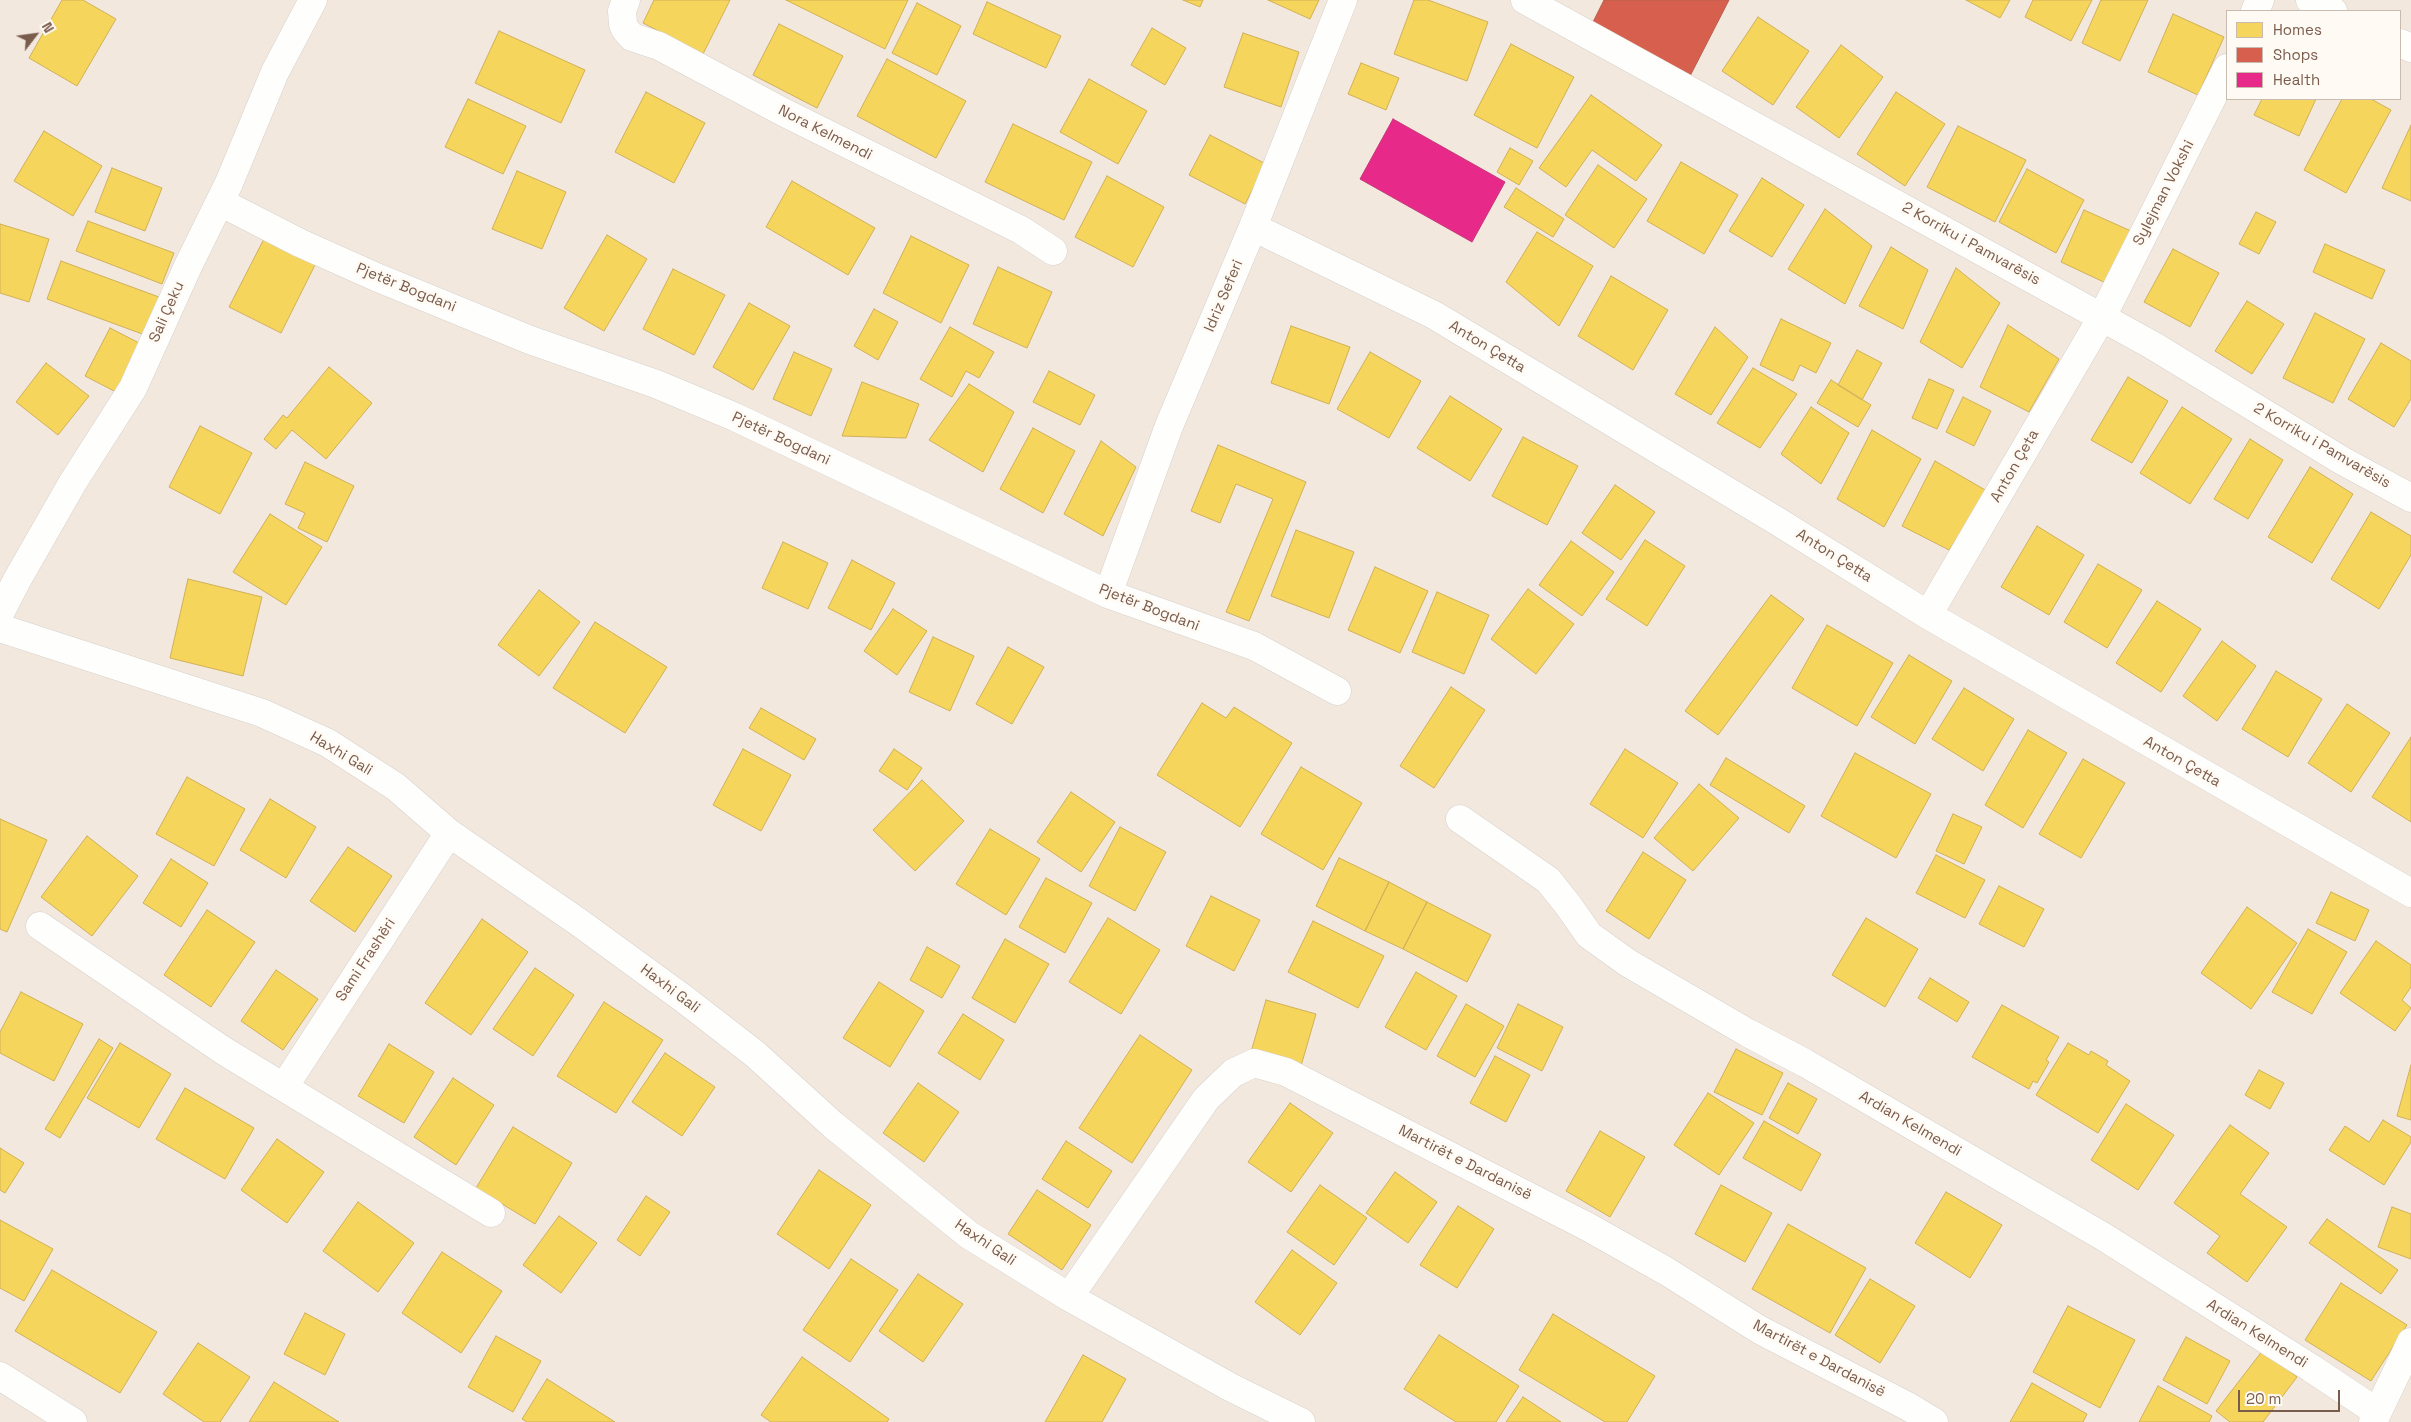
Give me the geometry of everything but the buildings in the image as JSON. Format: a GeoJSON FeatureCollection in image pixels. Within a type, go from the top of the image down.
{"type":"FeatureCollection","features":[{"type":"Feature","properties":{"kind":"street","name":"Sali Çeku"},"geometry":{"type":"LineString","coordinates":[[0,613],[73,482],[133,388],[189,264],[220,202],[275,72],[313,0]]}},
{"type":"Feature","properties":{"kind":"street","name":"Nora Kelmendi"},"geometry":{"type":"LineString","coordinates":[[626,0],[622,11],[622,24],[632,37],[659,46],[785,113],[1021,230],[1053,251]]}},
{"type":"Feature","properties":{"kind":"street","name":"Idriz Seferi"},"geometry":{"type":"LineString","coordinates":[[1108,594],[1169,426],[1253,227],[1343,0]]}},
{"type":"Feature","properties":{"kind":"street","name":"2 Korriku i Pamvarësis"},"geometry":{"type":"LineString","coordinates":[[1525,0],[2152,344],[2341,460],[2411,498]]}},
{"type":"Feature","properties":{"kind":"street"},"geometry":{"type":"LineString","coordinates":[[2310,0],[2331,10]]}},
{"type":"Feature","properties":{"kind":"street","name":"Sylejman Vokshi"},"geometry":{"type":"LineString","coordinates":[[2102,317],[2226,70]]}},
{"type":"Feature","properties":{"kind":"street","name":"Pjetër Bogdani"},"geometry":{"type":"LineString","coordinates":[[220,202],[300,243],[376,277],[530,340],[656,384],[735,417],[1108,594],[1254,646],[1337,691]]}},
{"type":"Feature","properties":{"kind":"street","name":"Anton Çetta"},"geometry":{"type":"LineString","coordinates":[[1253,227],[1434,315],[1777,521],[1928,615],[2411,893]]}},
{"type":"Feature","properties":{"kind":"street","name":"Anton Çeta"},"geometry":{"type":"LineString","coordinates":[[1928,615],[2102,317]]}},
{"type":"Feature","properties":{"kind":"street","name":"Haxhi Gali"},"geometry":{"type":"LineString","coordinates":[[0,628],[262,713],[328,743],[396,787],[449,833],[577,921],[684,999],[755,1054],[833,1125],[969,1235],[1069,1298],[1230,1388],[1301,1422]]}},
{"type":"Feature","properties":{"kind":"street","name":"Ardian Kelmendi"},"geometry":{"type":"LineString","coordinates":[[1460,819],[1548,880],[1568,904],[1589,935],[1628,963],[1748,1033],[1805,1062],[2104,1238],[2311,1368],[2375,1417]]}},
{"type":"Feature","properties":{"kind":"street","name":"Sami Frashëri"},"geometry":{"type":"LineString","coordinates":[[284,1087],[449,833]]}},
{"type":"Feature","properties":{"kind":"street"},"geometry":{"type":"LineString","coordinates":[[40,926],[224,1051],[491,1213]]}},
{"type":"Feature","properties":{"kind":"street","name":"Martirët e Dardanisë"},"geometry":{"type":"LineString","coordinates":[[1069,1298],[1206,1099],[1233,1073],[1254,1063],[1286,1072],[1588,1227],[1666,1271],[1760,1330],[1909,1407],[1934,1422]]}},
{"type":"Feature","properties":{"kind":"street"},"geometry":{"type":"LineString","coordinates":[[2375,1417],[2411,1342]]}},
{"type":"Feature","properties":{"kind":"street"},"geometry":{"type":"LineString","coordinates":[[0,1376],[73,1422]]}},
{"type":"Feature","properties":{"kind":"shaded area"},"geometry":{"type":"Polygon","coordinates":[[[0,0],[2411,0],[2411,1422],[0,1422],[0,0]]]}}]}
